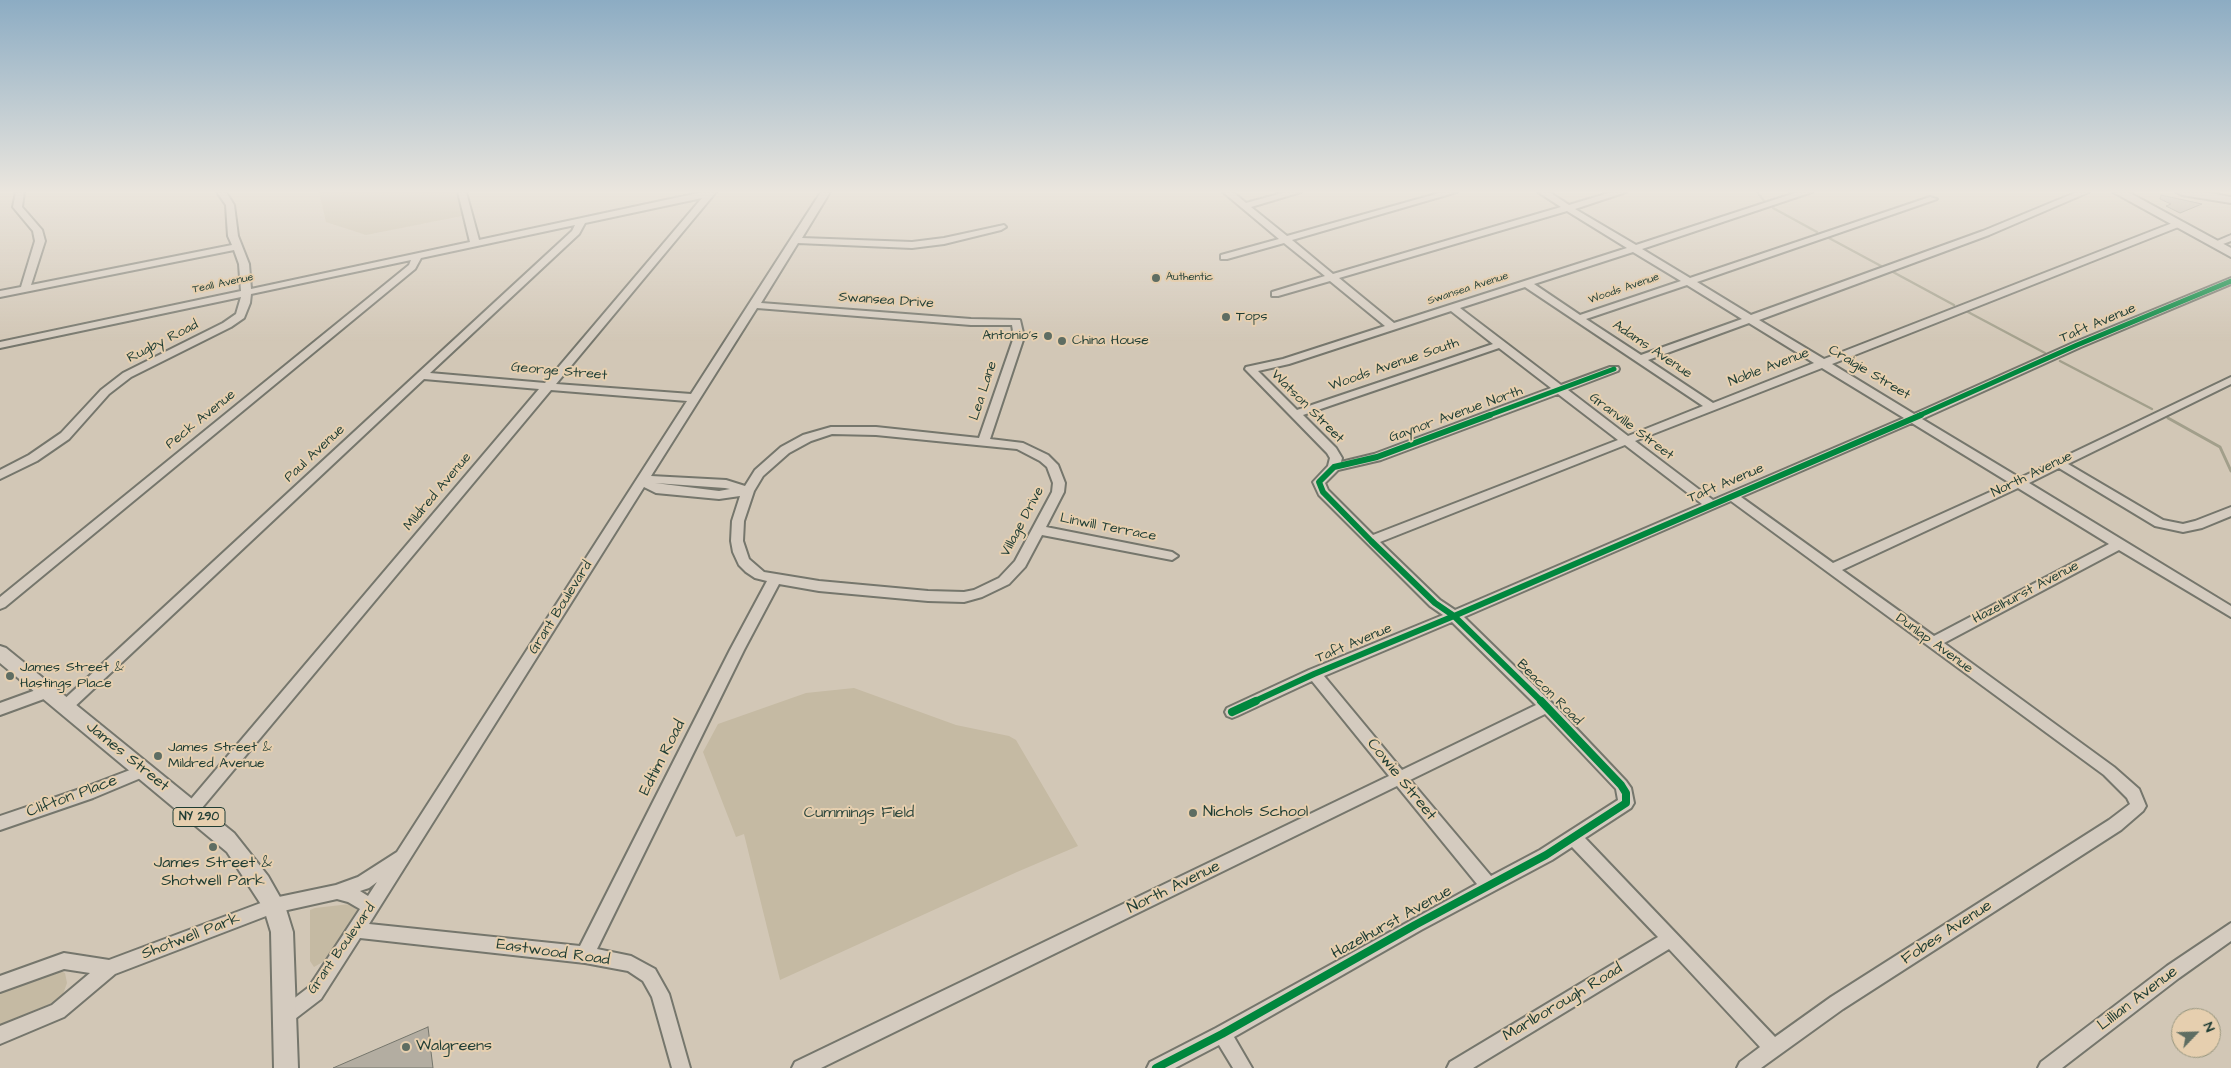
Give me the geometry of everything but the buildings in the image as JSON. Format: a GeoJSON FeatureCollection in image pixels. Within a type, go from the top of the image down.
{"type":"FeatureCollection","features":[{"type":"Feature","properties":{"kind":"main road"},"geometry":{"type":"LineString","coordinates":[[2211,242],[2231,253]]}},
{"type":"Feature","properties":{"kind":"main road","name":"James Street"},"geometry":{"type":"LineString","coordinates":[[0,653],[234,846],[260,883],[274,906],[282,932],[286,1068]]}},
{"type":"Feature","properties":{"kind":"street"},"geometry":{"type":"LineString","coordinates":[[25,289],[40,242]]}},
{"type":"Feature","properties":{"kind":"street","name":"Rugby Road"},"geometry":{"type":"LineString","coordinates":[[0,474],[33,458],[65,436],[105,392],[127,375],[240,316],[245,303],[246,292],[244,264],[235,242]]}},
{"type":"Feature","properties":{"kind":"street","name":"Teall Avenue"},"geometry":{"type":"LineString","coordinates":[[0,345],[481,242]]}},
{"type":"Feature","properties":{"kind":"street","name":"Paul Avenue"},"geometry":{"type":"LineString","coordinates":[[65,707],[565,242]]}},
{"type":"Feature","properties":{"kind":"street","name":"Mildred Avenue"},"geometry":{"type":"LineString","coordinates":[[191,810],[670,242]]}},
{"type":"Feature","properties":{"kind":"street","name":"Grant Boulevard"},"geometry":{"type":"LineString","coordinates":[[285,1016],[315,993],[794,242]]}},
{"type":"Feature","properties":{"kind":"street"},"geometry":{"type":"LineString","coordinates":[[838,242],[912,245],[937,242]]}},
{"type":"Feature","properties":{"kind":"street"},"geometry":{"type":"LineString","coordinates":[[1224,256],[1279,242]]}},
{"type":"Feature","properties":{"kind":"street"},"geometry":{"type":"LineString","coordinates":[[1288,242],[1393,326]]}},
{"type":"Feature","properties":{"kind":"street"},"geometry":{"type":"LineString","coordinates":[[1275,294],[1453,242]]}},
{"type":"Feature","properties":{"kind":"street","name":"Craigie Street"},"geometry":{"type":"LineString","coordinates":[[1623,242],[2021,482],[2231,612]]}},
{"type":"Feature","properties":{"kind":"street","name":"Swansea Avenue"},"geometry":{"type":"LineString","coordinates":[[1250,370],[1285,362],[1652,242]]}},
{"type":"Feature","properties":{"kind":"street","name":"Woods Avenue"},"geometry":{"type":"LineString","coordinates":[[1580,318],[1805,242]]}},
{"type":"Feature","properties":{"kind":"street"},"geometry":{"type":"LineString","coordinates":[[1641,359],[1962,242]]}},
{"type":"Feature","properties":{"kind":"street","name":"Noble Avenue"},"geometry":{"type":"LineString","coordinates":[[1371,542],[2133,242]]}},
{"type":"Feature","properties":{"kind":"street"},"geometry":{"type":"LineString","coordinates":[[2215,244],[2221,242]]}},
{"type":"Feature","properties":{"kind":"street"},"geometry":{"type":"LineString","coordinates":[[0,294],[237,246]]}},
{"type":"Feature","properties":{"kind":"street","name":"Peck Avenue"},"geometry":{"type":"LineString","coordinates":[[0,604],[412,266],[416,261],[416,256]]}},
{"type":"Feature","properties":{"kind":"street","name":"Taft Avenue"},"geometry":{"type":"LineString","coordinates":[[1232,712],[1314,674],[1454,616],[1914,418],[2077,345],[2231,281]]}},
{"type":"Feature","properties":{"kind":"street","name":"Adams Avenue"},"geometry":{"type":"LineString","coordinates":[[1525,283],[1712,407]]}},
{"type":"Feature","properties":{"kind":"street","name":"Swansea Drive"},"geometry":{"type":"LineString","coordinates":[[754,305],[961,321],[1016,322]]}},
{"type":"Feature","properties":{"kind":"street","name":"Granville Street"},"geometry":{"type":"LineString","coordinates":[[1452,307],[1711,505]]}},
{"type":"Feature","properties":{"kind":"street","name":"Lea Lane"},"geometry":{"type":"LineString","coordinates":[[984,441],[1018,337],[1019,331],[1016,322]]}},
{"type":"Feature","properties":{"kind":"street","name":"Woods Avenue South"},"geometry":{"type":"LineString","coordinates":[[1295,414],[1502,344]]}},
{"type":"Feature","properties":{"kind":"street","name":"Watson Street"},"geometry":{"type":"LineString","coordinates":[[1250,370],[1332,451],[1336,458],[1334,467]]}},
{"type":"Feature","properties":{"kind":"street","name":"Gaynor Avenue North"},"geometry":{"type":"LineString","coordinates":[[1334,467],[1377,457],[1614,370]]}},
{"type":"Feature","properties":{"kind":"street","name":"George Street"},"geometry":{"type":"LineString","coordinates":[[422,376],[695,398]]}},
{"type":"Feature","properties":{"kind":"street","name":"North Avenue"},"geometry":{"type":"LineString","coordinates":[[1833,569],[2021,482],[2231,380]]}},
{"type":"Feature","properties":{"kind":"street","name":"Village Drive"},"geometry":{"type":"LineString","coordinates":[[832,431],[876,431],[984,441],[1029,448],[1052,465],[1058,483],[1058,492],[1039,530],[1011,575],[990,588],[964,597],[928,596],[819,586],[760,575],[744,562],[739,552],[737,541],[738,521],[748,491],[759,473],[785,450],[807,438],[832,431]]}},
{"type":"Feature","properties":{"kind":"street"},"geometry":{"type":"LineString","coordinates":[[2058,463],[2160,523],[2183,528],[2198,525],[2231,511]]}},
{"type":"Feature","properties":{"kind":"street","name":"Beacon Road"},"geometry":{"type":"LineString","coordinates":[[1334,467],[1319,482],[1323,492],[1371,542],[1435,603],[1454,616],[1625,789]]}},
{"type":"Feature","properties":{"kind":"street"},"geometry":{"type":"LineString","coordinates":[[642,481],[656,489],[665,490],[719,495],[748,491]]}},
{"type":"Feature","properties":{"kind":"street","name":"Dunlap Avenue"},"geometry":{"type":"LineString","coordinates":[[1732,496],[2109,771],[2134,794]]}},
{"type":"Feature","properties":{"kind":"street","name":"Linwill Terrace"},"geometry":{"type":"LineString","coordinates":[[1039,530],[1172,556]]}},
{"type":"Feature","properties":{"kind":"street","name":"Hazelhurst Avenue"},"geometry":{"type":"LineString","coordinates":[[1933,643],[2119,544]]}},
{"type":"Feature","properties":{"kind":"street","name":"Edtim Road"},"geometry":{"type":"LineString","coordinates":[[585,954],[775,579]]}},
{"type":"Feature","properties":{"kind":"street","name":"Cowie Street"},"geometry":{"type":"LineString","coordinates":[[1314,674],[1489,886]]}},
{"type":"Feature","properties":{"kind":"street"},"geometry":{"type":"LineString","coordinates":[[0,709],[47,692]]}},
{"type":"Feature","properties":{"kind":"street","name":"North Avenue"},"geometry":{"type":"LineString","coordinates":[[801,1068],[1546,707]]}},
{"type":"Feature","properties":{"kind":"street","name":"Clifton Place"},"geometry":{"type":"LineString","coordinates":[[0,823],[88,793],[143,770]]}},
{"type":"Feature","properties":{"kind":"street","name":"Hazelhurst Avenue"},"geometry":{"type":"LineString","coordinates":[[1156,1068],[1222,1034],[1406,930],[1546,855],[1626,803],[1625,789]]}},
{"type":"Feature","properties":{"kind":"street","name":"Fobes Avenue"},"geometry":{"type":"LineString","coordinates":[[1747,1068],[1836,1004],[2116,825],[2138,806],[2134,794]]}},
{"type":"Feature","properties":{"kind":"street"},"geometry":{"type":"LineString","coordinates":[[1573,837],[1671,938],[1774,1049]]}},
{"type":"Feature","properties":{"kind":"street","name":"Shotwell Park"},"geometry":{"type":"LineString","coordinates":[[0,1035],[58,1011],[109,968],[274,906],[336,892],[363,883],[405,853]]}},
{"type":"Feature","properties":{"kind":"street"},"geometry":{"type":"LineString","coordinates":[[336,892],[351,895],[371,907]]}},
{"type":"Feature","properties":{"kind":"street","name":"Eastwood Road"},"geometry":{"type":"LineString","coordinates":[[356,930],[585,954],[631,964],[649,975],[660,994],[681,1068]]}},
{"type":"Feature","properties":{"kind":"street","name":"Lillian Avenue"},"geometry":{"type":"LineString","coordinates":[[2047,1068],[2173,972],[2231,931]]}},
{"type":"Feature","properties":{"kind":"street","name":"Marlborough Road"},"geometry":{"type":"LineString","coordinates":[[1456,1068],[1671,938]]}},
{"type":"Feature","properties":{"kind":"street","name":"Shotwell Park"},"geometry":{"type":"LineString","coordinates":[[0,984],[64,961],[109,968]]}},
{"type":"Feature","properties":{"kind":"street"},"geometry":{"type":"LineString","coordinates":[[1222,1034],[1243,1068]]}},
{"type":"Feature","properties":{"kind":"green space","name":"Cummings Field"},"geometry":{"type":"Polygon","coordinates":[[[854,688],[956,725],[1009,736],[1016,740],[1078,846],[780,980],[744,834],[736,837],[703,752],[718,724],[806,693],[854,688]]]}},
{"type":"Feature","properties":{"kind":"green space"},"geometry":{"type":"Polygon","coordinates":[[[350,904],[357,910],[326,960],[314,967],[310,961],[310,910],[350,904]]]}},
{"type":"Feature","properties":{"kind":"green space"},"geometry":{"type":"Polygon","coordinates":[[[59,970],[65,973],[67,983],[62,997],[54,1006],[0,1028],[0,989],[59,970]]]}},
{"type":"Feature","properties":{"kind":"waterway"},"geometry":{"type":"LineString","coordinates":[[1836,242],[1881,266]]}},
{"type":"Feature","properties":{"kind":"waterway"},"geometry":{"type":"LineString","coordinates":[[1893,272],[1954,305]]}},
{"type":"Feature","properties":{"kind":"waterway"},"geometry":{"type":"LineString","coordinates":[[1968,312],[2045,353]]}},
{"type":"Feature","properties":{"kind":"waterway"},"geometry":{"type":"LineString","coordinates":[[2060,361],[2152,409]]}},
{"type":"Feature","properties":{"kind":"waterway"},"geometry":{"type":"LineString","coordinates":[[2168,418],[2220,447],[2231,471]]}},
{"type":"Feature","properties":{"kind":"cycle path"},"geometry":{"type":"LineString","coordinates":[[1232,712],[1314,674],[1454,616],[1914,418],[2077,345],[2231,281]]}},
{"type":"Feature","properties":{"kind":"cycle path"},"geometry":{"type":"LineString","coordinates":[[1156,1068],[1222,1034],[1415,925],[1546,855],[1626,803],[1626,793],[1621,785],[1549,709],[1454,616],[1435,603],[1371,541],[1323,492],[1319,482],[1334,467],[1377,457],[1614,369]]}},
{"type":"Feature","properties":{"kind":"place","name":"Authentic"},"geometry":{"type":"Point","coordinates":[1156,278]}},
{"type":"Feature","properties":{"kind":"place","name":"Tops"},"geometry":{"type":"Point","coordinates":[1226,317]}},
{"type":"Feature","properties":{"kind":"place","name":"Antonio's"},"geometry":{"type":"Point","coordinates":[1048,336]}},
{"type":"Feature","properties":{"kind":"place","name":"China House"},"geometry":{"type":"Point","coordinates":[1062,341]}},
{"type":"Feature","properties":{"kind":"place","name":"James Street & Hastings Place"},"geometry":{"type":"Point","coordinates":[10,676]}},
{"type":"Feature","properties":{"kind":"place","name":"James Street & Mildred Avenue"},"geometry":{"type":"Point","coordinates":[158,756]}},
{"type":"Feature","properties":{"kind":"place","name":"Nichols School"},"geometry":{"type":"Point","coordinates":[1193,813]}},
{"type":"Feature","properties":{"kind":"place","name":"James Street & Shotwell Park"},"geometry":{"type":"Point","coordinates":[213,847]}},
{"type":"Feature","properties":{"kind":"place","name":"Walgreens"},"geometry":{"type":"Point","coordinates":[406,1047]}}]}
